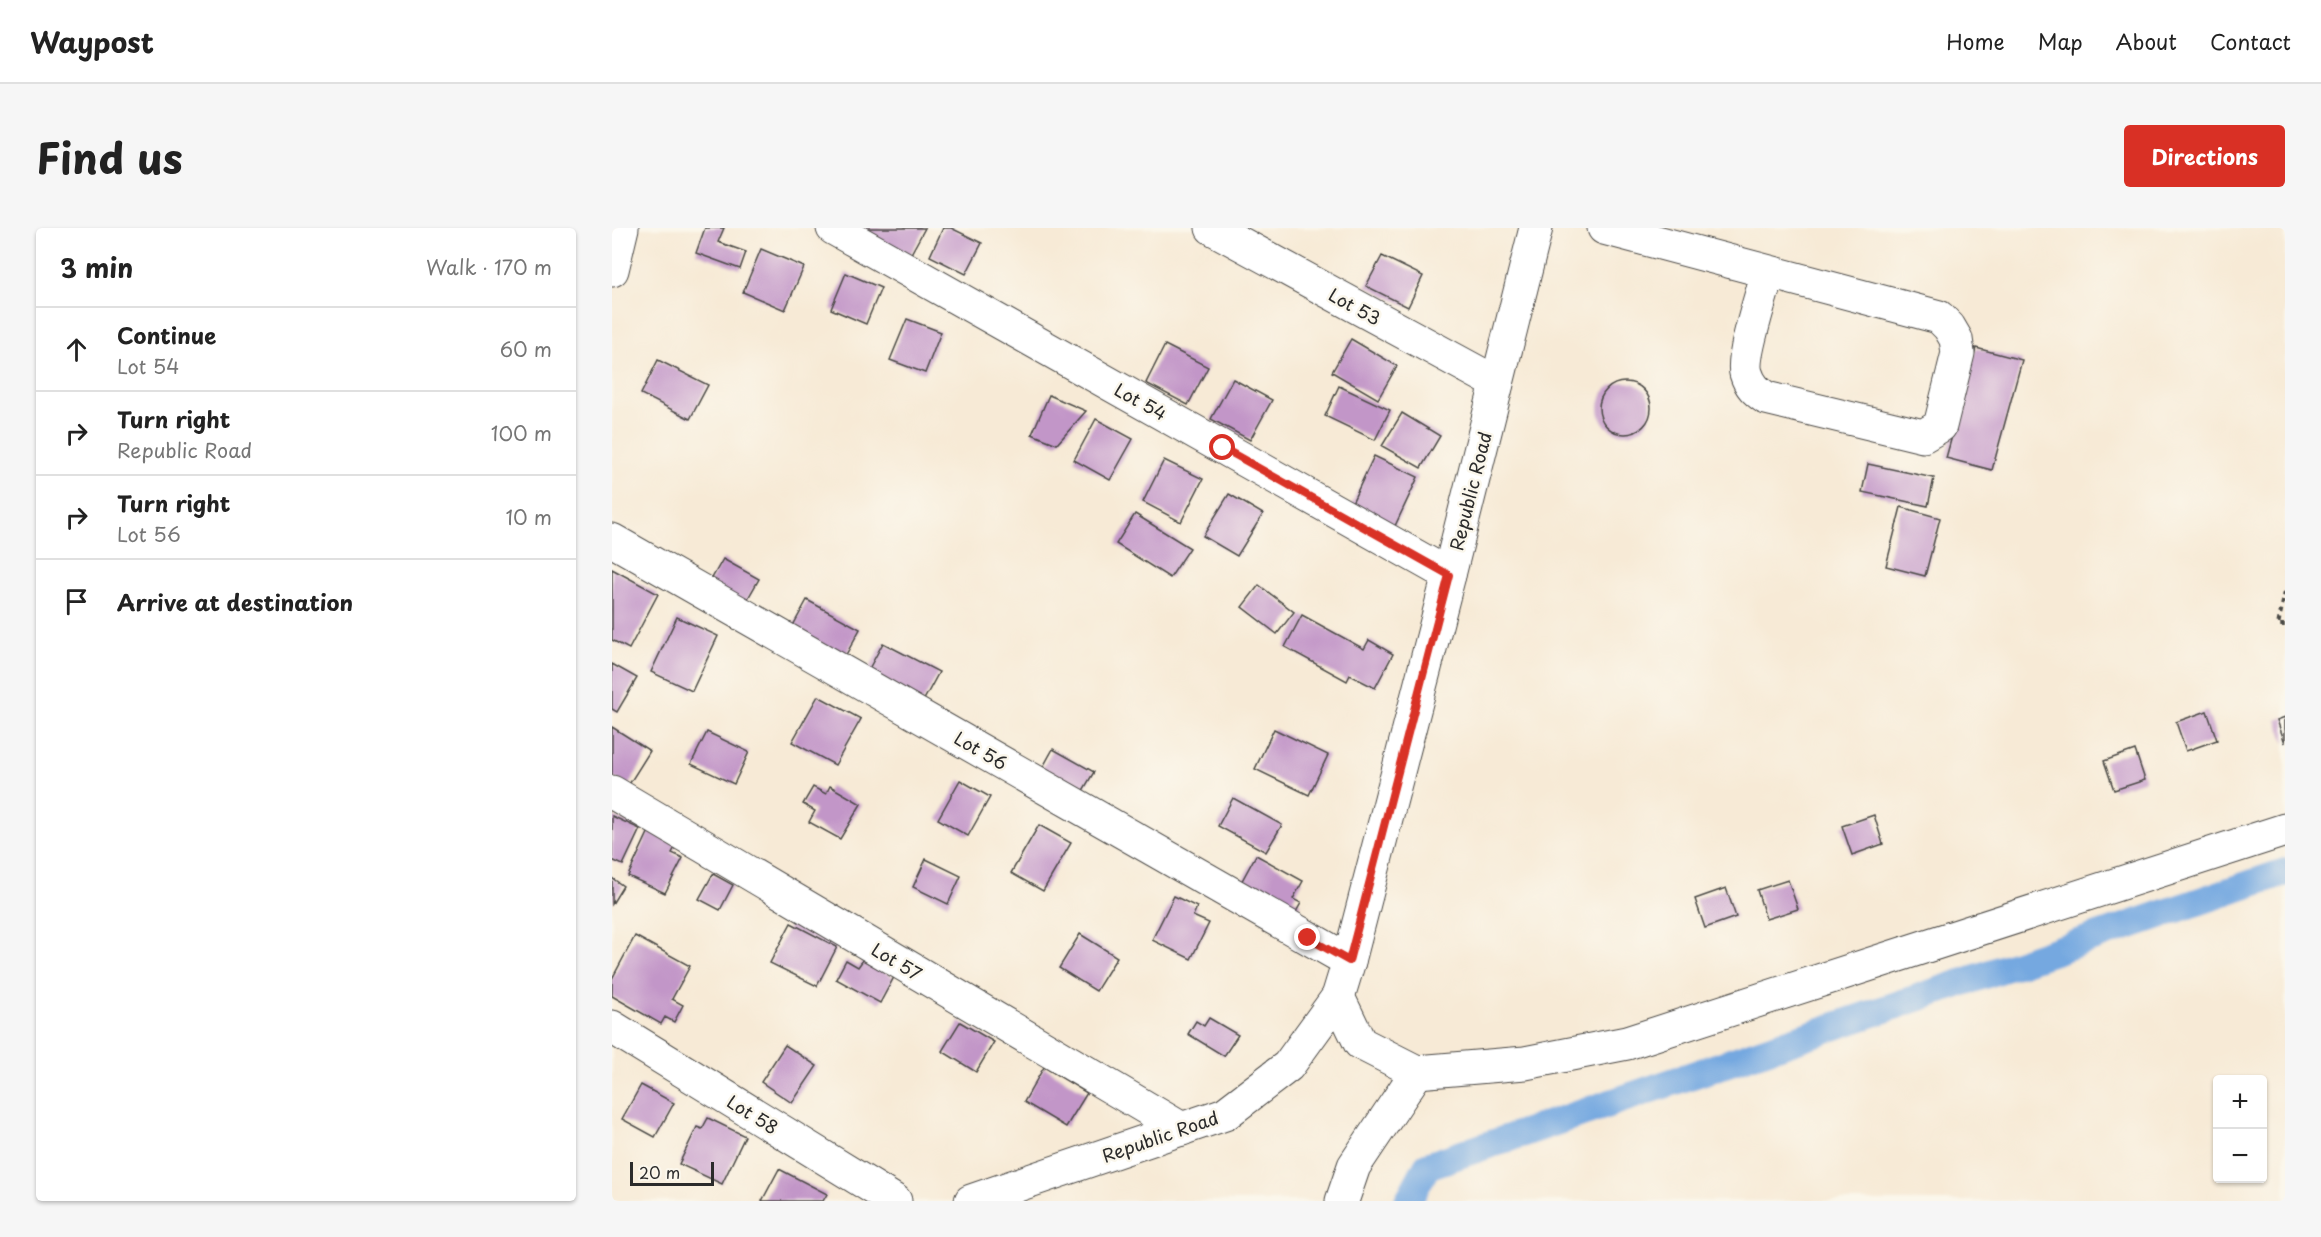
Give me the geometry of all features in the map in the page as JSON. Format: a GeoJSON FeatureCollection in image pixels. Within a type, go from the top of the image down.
{"type":"FeatureCollection","features":[{"type":"Feature","properties":{"kind":"street"},"geometry":{"type":"LineString","coordinates":[[612,270],[622,228]]}},
{"type":"Feature","properties":{"kind":"street","name":"Lot 54"},"geometry":{"type":"LineString","coordinates":[[833,228],[1449,575]]}},
{"type":"Feature","properties":{"kind":"street","name":"Lot 53"},"geometry":{"type":"LineString","coordinates":[[1212,228],[1497,383]]}},
{"type":"Feature","properties":{"kind":"street","name":"Republic Road"},"geometry":{"type":"LineString","coordinates":[[971,1201],[1225,1114],[1288,1066],[1338,997],[1449,575],[1536,228]]}},
{"type":"Feature","properties":{"kind":"street"},"geometry":{"type":"LineString","coordinates":[[1604,228],[1939,317],[1956,339],[1959,353],[1940,426],[1923,436],[1766,398],[1753,389],[1745,371],[1747,353],[1768,272]]}},
{"type":"Feature","properties":{"kind":"street","name":"Lot 56"},"geometry":{"type":"LineString","coordinates":[[612,540],[1349,961]]}},
{"type":"Feature","properties":{"kind":"street","name":"Lot 57"},"geometry":{"type":"LineString","coordinates":[[612,792],[1182,1129]]}},
{"type":"Feature","properties":{"kind":"street"},"geometry":{"type":"LineString","coordinates":[[1338,997],[1360,1043],[1418,1072],[1525,1063],[1628,1043],[2285,830]]}},
{"type":"Feature","properties":{"kind":"street","name":"Lot 58"},"geometry":{"type":"LineString","coordinates":[[612,1027],[895,1201]]}},
{"type":"Feature","properties":{"kind":"street"},"geometry":{"type":"LineString","coordinates":[[1342,1201],[1354,1166],[1418,1072]]}},
{"type":"Feature","properties":{"kind":"path"},"geometry":{"type":"LineString","coordinates":[[2285,592],[2278,625],[2285,626]]}},
{"type":"Feature","properties":{"kind":"building"},"geometry":{"type":"Polygon","coordinates":[[[705,228],[724,228],[718,242],[746,252],[740,269],[696,253],[705,228]]]}},
{"type":"Feature","properties":{"kind":"building"},"geometry":{"type":"Polygon","coordinates":[[[861,228],[925,228],[907,261],[861,228]]]}},
{"type":"Feature","properties":{"kind":"building"},"geometry":{"type":"Polygon","coordinates":[[[943,228],[951,228],[982,243],[966,274],[930,256],[943,228]]]}},
{"type":"Feature","properties":{"kind":"building"},"geometry":{"type":"Polygon","coordinates":[[[761,249],[804,267],[785,310],[743,292],[761,249]]]}},
{"type":"Feature","properties":{"kind":"building"},"geometry":{"type":"Polygon","coordinates":[[[1382,256],[1423,276],[1408,307],[1366,286],[1382,256]]]}},
{"type":"Feature","properties":{"kind":"building"},"geometry":{"type":"Polygon","coordinates":[[[846,273],[881,288],[866,324],[831,309],[846,273]]]}},
{"type":"Feature","properties":{"kind":"building"},"geometry":{"type":"Polygon","coordinates":[[[907,319],[941,332],[925,373],[890,360],[907,319]]]}},
{"type":"Feature","properties":{"kind":"building"},"geometry":{"type":"Polygon","coordinates":[[[1351,339],[1397,366],[1378,399],[1332,372],[1351,339]]]}},
{"type":"Feature","properties":{"kind":"building"},"geometry":{"type":"Polygon","coordinates":[[[1165,345],[1208,367],[1188,405],[1146,383],[1165,345]]]}},
{"type":"Feature","properties":{"kind":"building"},"geometry":{"type":"Polygon","coordinates":[[[1976,348],[2022,360],[1992,470],[1946,458],[1976,348]]]}},
{"type":"Feature","properties":{"kind":"building"},"geometry":{"type":"Polygon","coordinates":[[[658,360],[708,385],[690,419],[641,394],[658,360]]]}},
{"type":"Feature","properties":{"kind":"building"},"geometry":{"type":"Polygon","coordinates":[[[1233,379],[1272,400],[1250,440],[1211,419],[1233,379]]]}},
{"type":"Feature","properties":{"kind":"building"},"geometry":{"type":"Polygon","coordinates":[[[1620,382],[1630,382],[1644,389],[1651,408],[1644,427],[1630,434],[1620,434],[1610,430],[1603,423],[1599,413],[1599,403],[1603,393],[1610,386],[1620,382]]]}},
{"type":"Feature","properties":{"kind":"building"},"geometry":{"type":"Polygon","coordinates":[[[1339,386],[1390,410],[1375,440],[1325,416],[1339,386]]]}},
{"type":"Feature","properties":{"kind":"building"},"geometry":{"type":"Polygon","coordinates":[[[1049,395],[1086,411],[1057,444],[1032,434],[1049,395]]]}},
{"type":"Feature","properties":{"kind":"building"},"geometry":{"type":"Polygon","coordinates":[[[1402,413],[1440,436],[1421,468],[1382,446],[1402,413]]]}},
{"type":"Feature","properties":{"kind":"building"},"geometry":{"type":"Polygon","coordinates":[[[1096,419],[1133,439],[1110,480],[1074,460],[1096,419]]]}},
{"type":"Feature","properties":{"kind":"building"},"geometry":{"type":"Polygon","coordinates":[[[1374,456],[1418,477],[1394,528],[1350,507],[1374,456]]]}},
{"type":"Feature","properties":{"kind":"building"},"geometry":{"type":"Polygon","coordinates":[[[1164,460],[1203,479],[1181,522],[1143,502],[1164,460]]]}},
{"type":"Feature","properties":{"kind":"building"},"geometry":{"type":"Polygon","coordinates":[[[1868,464],[1934,478],[1928,506],[1862,492],[1868,464]]]}},
{"type":"Feature","properties":{"kind":"building"},"geometry":{"type":"Polygon","coordinates":[[[1229,494],[1263,514],[1237,556],[1203,536],[1229,494]]]}},
{"type":"Feature","properties":{"kind":"building"},"geometry":{"type":"Polygon","coordinates":[[[1901,507],[1940,518],[1925,576],[1886,566],[1901,507]]]}},
{"type":"Feature","properties":{"kind":"building"},"geometry":{"type":"Polygon","coordinates":[[[1135,514],[1190,548],[1170,578],[1116,544],[1135,514]]]}},
{"type":"Feature","properties":{"kind":"building"},"geometry":{"type":"Polygon","coordinates":[[[723,559],[759,579],[743,607],[707,587],[723,559]]]}},
{"type":"Feature","properties":{"kind":"building"},"geometry":{"type":"Polygon","coordinates":[[[612,569],[658,594],[629,649],[612,640],[612,569]]]}},
{"type":"Feature","properties":{"kind":"building"},"geometry":{"type":"Polygon","coordinates":[[[1259,585],[1294,612],[1277,634],[1242,607],[1259,585]]]}},
{"type":"Feature","properties":{"kind":"building"},"geometry":{"type":"Polygon","coordinates":[[[807,600],[860,629],[842,662],[789,633],[807,600]]]}},
{"type":"Feature","properties":{"kind":"building"},"geometry":{"type":"Polygon","coordinates":[[[1302,615],[1364,649],[1369,640],[1393,654],[1375,688],[1350,675],[1347,681],[1285,647],[1302,615]]]}},
{"type":"Feature","properties":{"kind":"building"},"geometry":{"type":"Polygon","coordinates":[[[677,617],[718,636],[692,691],[651,672],[677,617]]]}},
{"type":"Feature","properties":{"kind":"building"},"geometry":{"type":"Polygon","coordinates":[[[883,643],[939,672],[920,707],[864,678],[883,643]]]}},
{"type":"Feature","properties":{"kind":"building"},"geometry":{"type":"Polygon","coordinates":[[[612,664],[637,678],[617,712],[612,709],[612,664]]]}},
{"type":"Feature","properties":{"kind":"building"},"geometry":{"type":"Polygon","coordinates":[[[818,696],[861,719],[835,765],[792,742],[818,696]]]}},
{"type":"Feature","properties":{"kind":"building"},"geometry":{"type":"Polygon","coordinates":[[[2207,711],[2217,740],[2186,751],[2176,722],[2207,711]]]}},
{"type":"Feature","properties":{"kind":"building"},"geometry":{"type":"Polygon","coordinates":[[[2285,717],[2285,743],[2277,720],[2285,717]]]}},
{"type":"Feature","properties":{"kind":"building"},"geometry":{"type":"Polygon","coordinates":[[[612,727],[650,751],[628,786],[612,776],[612,727]]]}},
{"type":"Feature","properties":{"kind":"building"},"geometry":{"type":"Polygon","coordinates":[[[1274,729],[1328,755],[1309,795],[1255,769],[1274,729]]]}},
{"type":"Feature","properties":{"kind":"building"},"geometry":{"type":"Polygon","coordinates":[[[707,732],[749,752],[734,784],[691,764],[707,732]]]}},
{"type":"Feature","properties":{"kind":"building"},"geometry":{"type":"Polygon","coordinates":[[[1053,749],[1094,772],[1078,799],[1038,776],[1053,749]]]}},
{"type":"Feature","properties":{"kind":"building"},"geometry":{"type":"Polygon","coordinates":[[[2135,750],[2145,780],[2114,790],[2104,761],[2135,750]]]}},
{"type":"Feature","properties":{"kind":"building"},"geometry":{"type":"Polygon","coordinates":[[[960,780],[990,797],[968,836],[938,819],[960,780]]]}},
{"type":"Feature","properties":{"kind":"building"},"geometry":{"type":"Polygon","coordinates":[[[830,786],[861,804],[840,839],[809,822],[815,811],[803,804],[813,787],[826,794],[830,786]]]}},
{"type":"Feature","properties":{"kind":"building"},"geometry":{"type":"Polygon","coordinates":[[[1233,798],[1282,825],[1266,852],[1218,826],[1233,798]]]}},
{"type":"Feature","properties":{"kind":"building"},"geometry":{"type":"Polygon","coordinates":[[[1874,815],[1883,844],[1852,855],[1842,826],[1874,815]]]}},
{"type":"Feature","properties":{"kind":"building"},"geometry":{"type":"Polygon","coordinates":[[[612,816],[640,829],[623,865],[612,860],[612,816]]]}},
{"type":"Feature","properties":{"kind":"building"},"geometry":{"type":"Polygon","coordinates":[[[1039,825],[1071,843],[1043,891],[1011,873],[1039,825]]]}},
{"type":"Feature","properties":{"kind":"building"},"geometry":{"type":"Polygon","coordinates":[[[649,831],[677,844],[672,853],[683,858],[665,893],[628,876],[649,831]]]}},
{"type":"Feature","properties":{"kind":"building"},"geometry":{"type":"Polygon","coordinates":[[[1256,855],[1303,881],[1293,899],[1301,903],[1292,919],[1238,888],[1256,855]]]}},
{"type":"Feature","properties":{"kind":"building"},"geometry":{"type":"Polygon","coordinates":[[[926,859],[961,876],[948,904],[913,887],[926,859]]]}},
{"type":"Feature","properties":{"kind":"building"},"geometry":{"type":"Polygon","coordinates":[[[713,874],[733,885],[720,910],[699,899],[713,874]]]}},
{"type":"Feature","properties":{"kind":"building"},"geometry":{"type":"Polygon","coordinates":[[[612,878],[623,886],[612,904],[612,878]]]}},
{"type":"Feature","properties":{"kind":"building"},"geometry":{"type":"Polygon","coordinates":[[[1788,880],[1798,909],[1766,919],[1757,890],[1788,880]]]}},
{"type":"Feature","properties":{"kind":"building"},"geometry":{"type":"Polygon","coordinates":[[[1726,888],[1736,917],[1705,928],[1695,899],[1726,888]]]}},
{"type":"Feature","properties":{"kind":"building"},"geometry":{"type":"Polygon","coordinates":[[[1174,896],[1197,907],[1193,916],[1209,923],[1191,959],[1152,940],[1174,896]]]}},
{"type":"Feature","properties":{"kind":"building"},"geometry":{"type":"Polygon","coordinates":[[[791,923],[837,947],[817,986],[770,963],[791,923]]]}},
{"type":"Feature","properties":{"kind":"building"},"geometry":{"type":"Polygon","coordinates":[[[1080,934],[1117,957],[1096,991],[1059,968],[1080,934]]]}},
{"type":"Feature","properties":{"kind":"building"},"geometry":{"type":"Polygon","coordinates":[[[635,936],[690,966],[672,999],[683,1005],[674,1022],[665,1017],[661,1024],[612,996],[612,979],[635,936]]]}},
{"type":"Feature","properties":{"kind":"building"},"geometry":{"type":"Polygon","coordinates":[[[846,960],[858,967],[863,960],[894,977],[880,1003],[836,979],[846,960]]]}},
{"type":"Feature","properties":{"kind":"building"},"geometry":{"type":"Polygon","coordinates":[[[1209,1018],[1238,1035],[1224,1056],[1188,1034],[1196,1021],[1204,1026],[1209,1018]]]}},
{"type":"Feature","properties":{"kind":"building"},"geometry":{"type":"Polygon","coordinates":[[[960,1022],[994,1042],[976,1072],[942,1051],[960,1022]]]}},
{"type":"Feature","properties":{"kind":"building"},"geometry":{"type":"Polygon","coordinates":[[[785,1045],[817,1066],[792,1103],[761,1082],[785,1045]]]}},
{"type":"Feature","properties":{"kind":"building"},"geometry":{"type":"Polygon","coordinates":[[[1044,1067],[1087,1093],[1066,1127],[1024,1102],[1044,1067]]]}},
{"type":"Feature","properties":{"kind":"building"},"geometry":{"type":"Polygon","coordinates":[[[641,1085],[674,1103],[655,1137],[622,1119],[641,1085]]]}},
{"type":"Feature","properties":{"kind":"building"},"geometry":{"type":"Polygon","coordinates":[[[708,1118],[745,1136],[722,1184],[679,1164],[697,1127],[702,1129],[708,1118]]]}},
{"type":"Feature","properties":{"kind":"building"},"geometry":{"type":"Polygon","coordinates":[[[779,1169],[827,1194],[823,1201],[762,1201],[779,1169]]]}},
{"type":"Feature","properties":{"kind":"waterway"},"geometry":{"type":"LineString","coordinates":[[1408,1201],[1427,1166],[2285,872]]}},
{"type":"Feature","properties":{"kind":"route"},"geometry":{"type":"LineString","coordinates":[[1223,448],[1449,575],[1349,961],[1308,938]]}}]}
